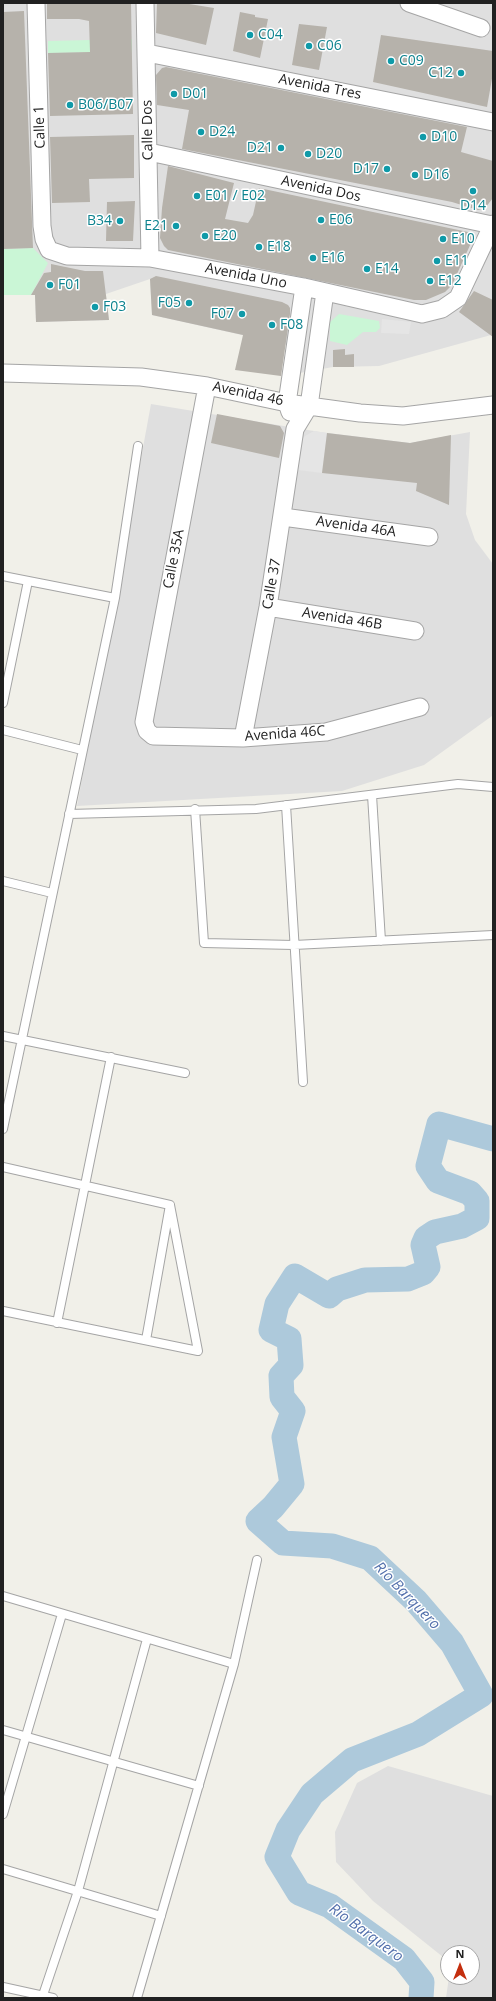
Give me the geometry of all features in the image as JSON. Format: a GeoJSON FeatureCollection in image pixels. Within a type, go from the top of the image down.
{"type":"FeatureCollection","features":[{"type":"Feature","properties":{"kind":"street","name":"Calle 1"},"geometry":{"type":"LineString","coordinates":[[36,3],[42,226],[44,239],[49,250]]}},
{"type":"Feature","properties":{"kind":"street","name":"Calle Dos"},"geometry":{"type":"LineString","coordinates":[[145,3],[150,258]]}},
{"type":"Feature","properties":{"kind":"street"},"geometry":{"type":"LineString","coordinates":[[409,3],[481,28]]}},
{"type":"Feature","properties":{"kind":"street","name":"Avenida Tres"},"geometry":{"type":"LineString","coordinates":[[147,53],[493,122]]}},
{"type":"Feature","properties":{"kind":"street","name":"Avenida Dos"},"geometry":{"type":"LineString","coordinates":[[149,152],[493,225]]}},
{"type":"Feature","properties":{"kind":"street","name":"Avenida Uno"},"geometry":{"type":"LineString","coordinates":[[49,250],[67,256],[150,258],[304,287],[422,314],[442,309],[458,298],[493,225]]}},
{"type":"Feature","properties":{"kind":"street","name":"Calle 37"},"geometry":{"type":"LineString","coordinates":[[295,430],[287,402],[304,287]]}},
{"type":"Feature","properties":{"kind":"street","name":"Calle 37"},"geometry":{"type":"LineString","coordinates":[[243,738],[268,607],[283,517],[295,430],[309,406],[325,292]]}},
{"type":"Feature","properties":{"kind":"street","name":"Avenida 46"},"geometry":{"type":"LineString","coordinates":[[3,373],[141,377],[207,386],[309,406],[360,413],[403,416],[493,405]]}},
{"type":"Feature","properties":{"kind":"street","name":"Calle 35A"},"geometry":{"type":"LineString","coordinates":[[147,731],[144,722],[207,386]]}},
{"type":"Feature","properties":{"kind":"street","name":"Avenida 46A"},"geometry":{"type":"LineString","coordinates":[[283,517],[428,536]]}},
{"type":"Feature","properties":{"kind":"street","name":"Avenida 46B"},"geometry":{"type":"LineString","coordinates":[[268,607],[415,631]]}},
{"type":"Feature","properties":{"kind":"street","name":"Avenida 46C"},"geometry":{"type":"LineString","coordinates":[[147,731],[153,736],[243,738],[326,732],[420,707]]}},
{"type":"Feature","properties":{"kind":"lane"},"geometry":{"type":"LineString","coordinates":[[3,1129],[115,598],[138,446]]}},
{"type":"Feature","properties":{"kind":"lane"},"geometry":{"type":"LineString","coordinates":[[3,576],[115,598]]}},
{"type":"Feature","properties":{"kind":"lane"},"geometry":{"type":"LineString","coordinates":[[3,703],[28,581]]}},
{"type":"Feature","properties":{"kind":"lane"},"geometry":{"type":"LineString","coordinates":[[3,730],[82,750]]}},
{"type":"Feature","properties":{"kind":"lane"},"geometry":{"type":"LineString","coordinates":[[70,814],[256,808],[458,784],[493,787]]}},
{"type":"Feature","properties":{"kind":"lane"},"geometry":{"type":"LineString","coordinates":[[372,795],[381,941]]}},
{"type":"Feature","properties":{"kind":"lane"},"geometry":{"type":"LineString","coordinates":[[286,805],[303,1082]]}},
{"type":"Feature","properties":{"kind":"lane"},"geometry":{"type":"LineString","coordinates":[[194,810],[204,942],[294,945],[493,935]]}},
{"type":"Feature","properties":{"kind":"lane"},"geometry":{"type":"LineString","coordinates":[[3,881],[52,893]]}},
{"type":"Feature","properties":{"kind":"lane"},"geometry":{"type":"LineString","coordinates":[[3,1036],[185,1073]]}},
{"type":"Feature","properties":{"kind":"lane"},"geometry":{"type":"LineString","coordinates":[[57,1323],[110,1058]]}},
{"type":"Feature","properties":{"kind":"lane"},"geometry":{"type":"LineString","coordinates":[[3,1167],[170,1204]]}},
{"type":"Feature","properties":{"kind":"lane"},"geometry":{"type":"LineString","coordinates":[[3,1311],[198,1351],[170,1204]]}},
{"type":"Feature","properties":{"kind":"lane"},"geometry":{"type":"LineString","coordinates":[[146,1340],[170,1204]]}},
{"type":"Feature","properties":{"kind":"lane"},"geometry":{"type":"LineString","coordinates":[[137,1998],[234,1664],[257,1560]]}},
{"type":"Feature","properties":{"kind":"lane"},"geometry":{"type":"LineString","coordinates":[[3,1596],[234,1664]]}},
{"type":"Feature","properties":{"kind":"lane"},"geometry":{"type":"LineString","coordinates":[[3,1814],[62,1614]]}},
{"type":"Feature","properties":{"kind":"lane"},"geometry":{"type":"LineString","coordinates":[[42,1997],[78,1891],[147,1639]]}},
{"type":"Feature","properties":{"kind":"lane"},"geometry":{"type":"LineString","coordinates":[[3,1730],[199,1786]]}},
{"type":"Feature","properties":{"kind":"lane"},"geometry":{"type":"LineString","coordinates":[[3,1870],[161,1916]]}},
{"type":"Feature","properties":{"kind":"lane"},"geometry":{"type":"LineString","coordinates":[[3,1987],[42,1997],[53,1998]]}},
{"type":"Feature","properties":{"kind":"shaded area"},"geometry":{"type":"Polygon","coordinates":[[[3,3],[493,3],[493,332],[491,335],[379,366],[333,367],[283,376],[287,345],[152,315],[150,279],[106,294],[109,320],[36,322],[35,295],[3,295],[3,3]]]}},
{"type":"Feature","properties":{"kind":"shaded area"},"geometry":{"type":"Polygon","coordinates":[[[382,319],[411,322],[409,334],[381,333],[382,319]]]}},
{"type":"Feature","properties":{"kind":"shaded area"},"geometry":{"type":"Polygon","coordinates":[[[151,404],[320,432],[410,443],[470,432],[466,514],[475,540],[493,564],[492,716],[424,765],[342,791],[77,806],[151,404]]]}},
{"type":"Feature","properties":{"kind":"shaded area"},"geometry":{"type":"Polygon","coordinates":[[[314,431],[327,433],[322,473],[298,470],[303,438],[314,431]]]}},
{"type":"Feature","properties":{"kind":"shaded area"},"geometry":{"type":"Polygon","coordinates":[[[388,1766],[493,1796],[493,1998],[446,1998],[448,1985],[480,1985],[480,1945],[440,1945],[440,1955],[373,1901],[336,1862],[335,1832],[357,1783],[388,1766]]]}},
{"type":"Feature","properties":{"kind":"green space"},"geometry":{"type":"Polygon","coordinates":[[[132,39],[132,52],[48,53],[48,41],[132,39]]]}},
{"type":"Feature","properties":{"kind":"green space"},"geometry":{"type":"Polygon","coordinates":[[[33,248],[48,263],[31,295],[3,295],[3,249],[33,248]]]}},
{"type":"Feature","properties":{"kind":"green space"},"geometry":{"type":"Polygon","coordinates":[[[339,314],[379,321],[380,328],[376,332],[363,332],[347,345],[330,341],[330,322],[339,314]]]}},
{"type":"Feature","properties":{"kind":"building"},"geometry":{"type":"Polygon","coordinates":[[[47,3],[131,3],[133,114],[50,116],[48,53],[90,52],[89,21],[79,19],[47,19],[47,3]]]}},
{"type":"Feature","properties":{"kind":"building"},"geometry":{"type":"Polygon","coordinates":[[[157,3],[183,3],[214,8],[206,45],[156,33],[157,3]]]}},
{"type":"Feature","properties":{"kind":"building"},"geometry":{"type":"Polygon","coordinates":[[[24,11],[33,248],[3,249],[3,12],[24,11]]]}},
{"type":"Feature","properties":{"kind":"building","name":"C04"},"geometry":{"type":"Polygon","coordinates":[[[240,12],[255,15],[255,17],[268,19],[260,58],[233,51],[240,12]]]}},
{"type":"Feature","properties":{"kind":"building","name":"C06"},"geometry":{"type":"Polygon","coordinates":[[[299,24],[327,27],[319,70],[292,65],[299,24]]]}},
{"type":"Feature","properties":{"kind":"building"},"geometry":{"type":"Polygon","coordinates":[[[381,35],[493,51],[493,73],[487,107],[373,82],[381,35]]]}},
{"type":"Feature","properties":{"kind":"building"},"geometry":{"type":"Polygon","coordinates":[[[166,67],[467,127],[461,152],[493,161],[493,198],[485,208],[478,210],[452,202],[182,149],[189,110],[157,105],[156,75],[162,68],[166,67]]]}},
{"type":"Feature","properties":{"kind":"building"},"geometry":{"type":"Polygon","coordinates":[[[134,135],[134,178],[89,179],[90,202],[52,203],[50,137],[134,135]]]}},
{"type":"Feature","properties":{"kind":"building"},"geometry":{"type":"Polygon","coordinates":[[[168,166],[234,183],[225,219],[248,223],[253,215],[259,188],[468,232],[471,235],[471,243],[452,285],[445,292],[426,300],[414,300],[168,250],[160,238],[162,208],[168,166]]]}},
{"type":"Feature","properties":{"kind":"building","name":"B34"},"geometry":{"type":"Polygon","coordinates":[[[135,201],[133,241],[106,241],[107,202],[135,201]]]}},
{"type":"Feature","properties":{"kind":"building"},"geometry":{"type":"Polygon","coordinates":[[[51,264],[85,271],[103,271],[109,320],[36,322],[35,295],[31,295],[44,273],[51,272],[51,264]]]}},
{"type":"Feature","properties":{"kind":"building"},"geometry":{"type":"Polygon","coordinates":[[[156,276],[282,302],[288,305],[290,308],[290,314],[281,376],[235,370],[243,335],[152,315],[150,279],[156,276]]]}},
{"type":"Feature","properties":{"kind":"building"},"geometry":{"type":"Polygon","coordinates":[[[474,291],[493,300],[493,337],[459,312],[474,291]]]}},
{"type":"Feature","properties":{"kind":"building"},"geometry":{"type":"Polygon","coordinates":[[[345,349],[345,355],[354,354],[354,367],[333,367],[333,350],[345,349]]]}},
{"type":"Feature","properties":{"kind":"building"},"geometry":{"type":"Polygon","coordinates":[[[217,414],[280,426],[284,433],[279,458],[211,443],[217,414]]]}},
{"type":"Feature","properties":{"kind":"building"},"geometry":{"type":"Polygon","coordinates":[[[327,433],[410,443],[451,435],[449,505],[416,491],[417,483],[322,473],[327,433]]]}},
{"type":"Feature","properties":{"kind":"waterway","name":"Río Barquero"},"geometry":{"type":"LineString","coordinates":[[421,1998],[422,1982],[404,1959],[330,1906],[299,1893],[277,1857],[288,1830],[312,1794],[352,1760],[418,1734],[481,1695],[452,1643],[416,1601],[370,1558],[332,1546],[283,1543],[258,1521],[273,1507],[292,1484],[284,1437],[293,1411],[282,1397],[281,1376],[291,1365],[289,1339],[271,1330],[277,1304],[295,1276],[329,1296],[337,1289],[365,1280],[408,1279],[423,1273],[428,1267],[423,1245],[426,1238],[435,1232],[462,1226],[477,1218],[477,1201],[470,1193],[438,1181],[428,1166],[439,1124],[493,1139]]}},
{"type":"Feature","properties":{"kind":"place","name":"C04"},"geometry":{"type":"Point","coordinates":[250,35]}},
{"type":"Feature","properties":{"kind":"place","name":"C06"},"geometry":{"type":"Point","coordinates":[309,46]}},
{"type":"Feature","properties":{"kind":"place","name":"C09"},"geometry":{"type":"Point","coordinates":[391,61]}},
{"type":"Feature","properties":{"kind":"place","name":"C12"},"geometry":{"type":"Point","coordinates":[461,73]}},
{"type":"Feature","properties":{"kind":"place","name":"D01"},"geometry":{"type":"Point","coordinates":[174,94]}},
{"type":"Feature","properties":{"kind":"place","name":"B06/B07"},"geometry":{"type":"Point","coordinates":[70,105]}},
{"type":"Feature","properties":{"kind":"place","name":"D24"},"geometry":{"type":"Point","coordinates":[201,132]}},
{"type":"Feature","properties":{"kind":"place","name":"D10"},"geometry":{"type":"Point","coordinates":[423,137]}},
{"type":"Feature","properties":{"kind":"place","name":"D21"},"geometry":{"type":"Point","coordinates":[281,148]}},
{"type":"Feature","properties":{"kind":"place","name":"D20"},"geometry":{"type":"Point","coordinates":[308,154]}},
{"type":"Feature","properties":{"kind":"place","name":"D17"},"geometry":{"type":"Point","coordinates":[387,169]}},
{"type":"Feature","properties":{"kind":"place","name":"D16"},"geometry":{"type":"Point","coordinates":[415,175]}},
{"type":"Feature","properties":{"kind":"place","name":"D14"},"geometry":{"type":"Point","coordinates":[473,191]}},
{"type":"Feature","properties":{"kind":"place","name":"E01 / E02"},"geometry":{"type":"Point","coordinates":[197,196]}},
{"type":"Feature","properties":{"kind":"place","name":"E06"},"geometry":{"type":"Point","coordinates":[321,220]}},
{"type":"Feature","properties":{"kind":"place","name":"B34"},"geometry":{"type":"Point","coordinates":[120,221]}},
{"type":"Feature","properties":{"kind":"place","name":"E21"},"geometry":{"type":"Point","coordinates":[176,226]}},
{"type":"Feature","properties":{"kind":"place","name":"E20"},"geometry":{"type":"Point","coordinates":[205,236]}},
{"type":"Feature","properties":{"kind":"place","name":"E10"},"geometry":{"type":"Point","coordinates":[443,239]}},
{"type":"Feature","properties":{"kind":"place","name":"E18"},"geometry":{"type":"Point","coordinates":[259,247]}},
{"type":"Feature","properties":{"kind":"place","name":"E16"},"geometry":{"type":"Point","coordinates":[313,258]}},
{"type":"Feature","properties":{"kind":"place","name":"E11"},"geometry":{"type":"Point","coordinates":[437,261]}},
{"type":"Feature","properties":{"kind":"place","name":"E14"},"geometry":{"type":"Point","coordinates":[367,269]}},
{"type":"Feature","properties":{"kind":"place","name":"E12"},"geometry":{"type":"Point","coordinates":[430,281]}},
{"type":"Feature","properties":{"kind":"place","name":"F01"},"geometry":{"type":"Point","coordinates":[50,285]}},
{"type":"Feature","properties":{"kind":"place","name":"F05"},"geometry":{"type":"Point","coordinates":[189,303]}},
{"type":"Feature","properties":{"kind":"place","name":"F03"},"geometry":{"type":"Point","coordinates":[95,307]}},
{"type":"Feature","properties":{"kind":"place","name":"F07"},"geometry":{"type":"Point","coordinates":[242,314]}},
{"type":"Feature","properties":{"kind":"place","name":"F08"},"geometry":{"type":"Point","coordinates":[272,325]}}]}
